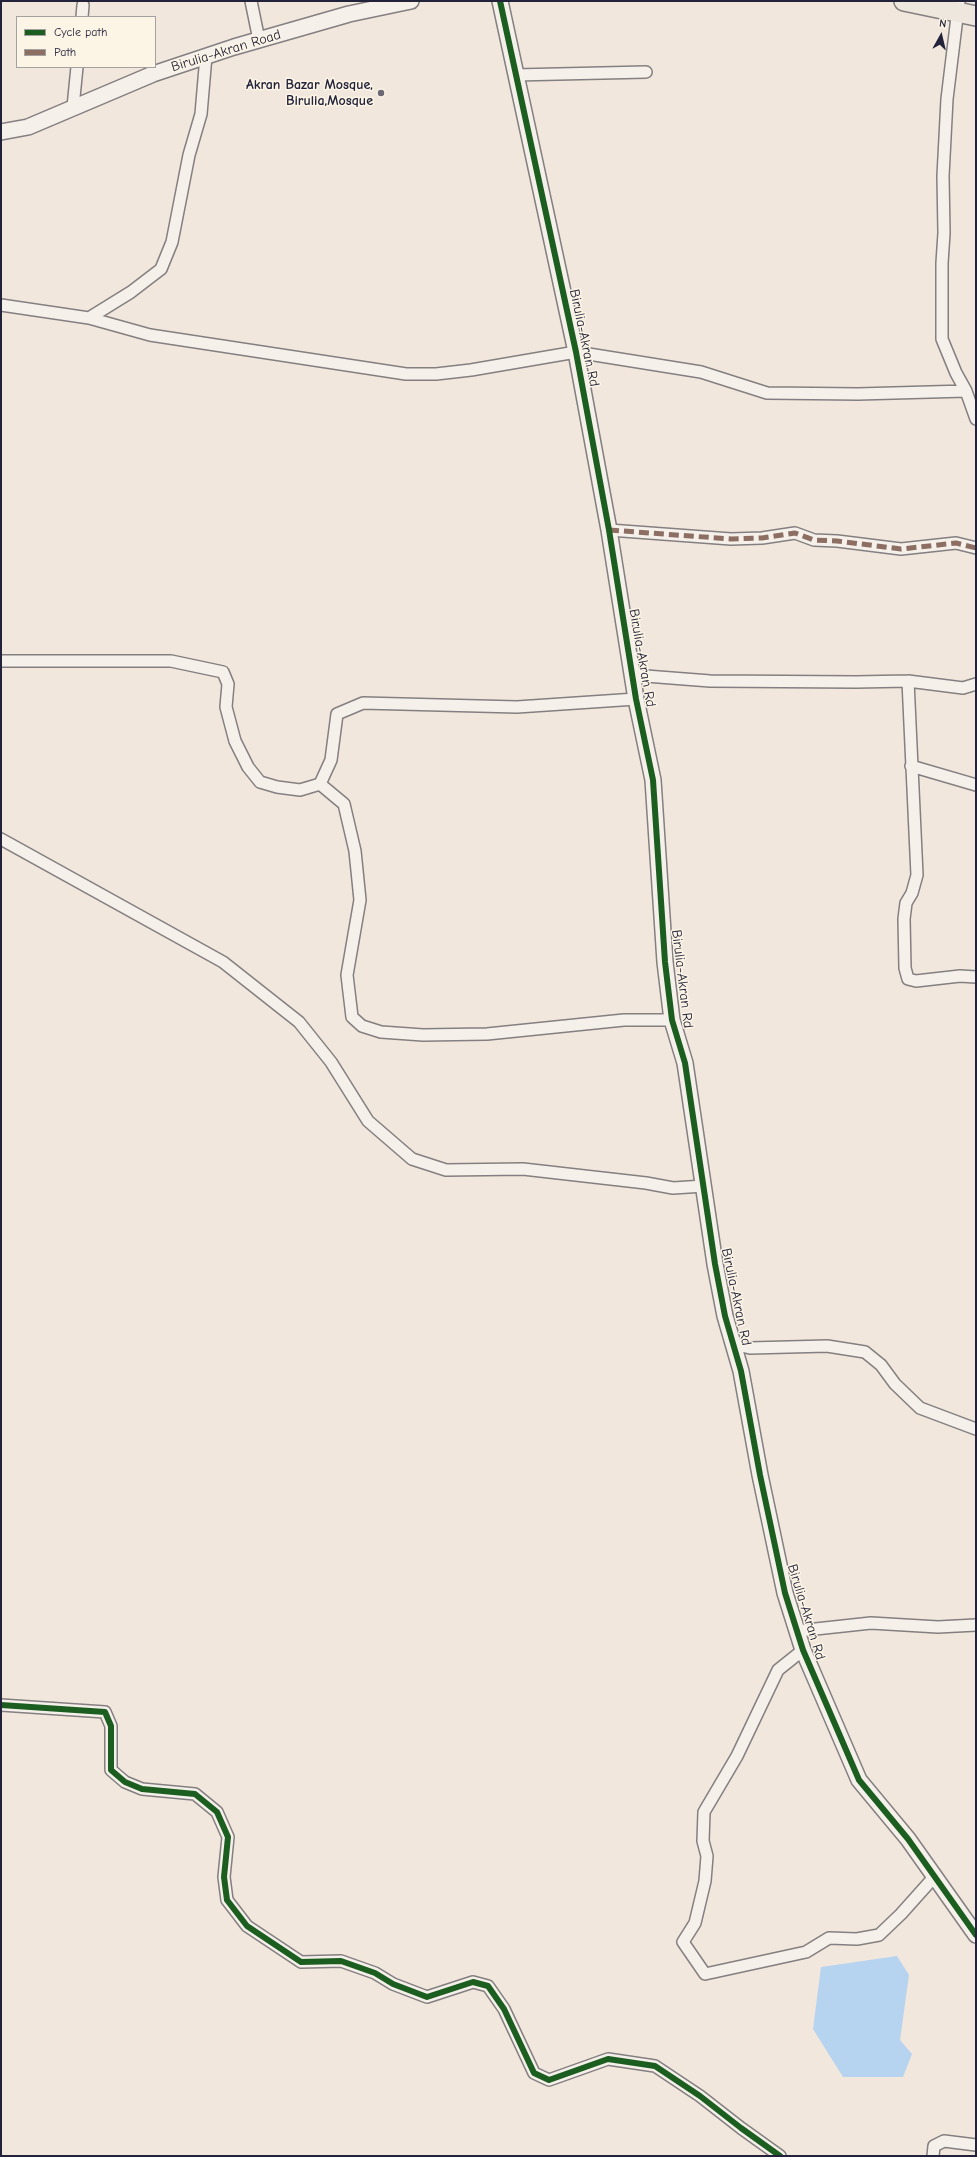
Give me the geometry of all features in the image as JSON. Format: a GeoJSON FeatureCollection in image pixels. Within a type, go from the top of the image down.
{"type":"FeatureCollection","features":[{"type":"Feature","properties":{"kind":"highway"},"geometry":{"type":"LineString","coordinates":[[904,1],[958,7],[976,16]]}},
{"type":"Feature","properties":{"kind":"street"},"geometry":{"type":"LineString","coordinates":[[251,1],[259,40]]}},
{"type":"Feature","properties":{"kind":"street","name":"Birulia-Akran Road"},"geometry":{"type":"LineString","coordinates":[[1,132],[28,127],[153,74],[206,56],[349,14],[411,1]]}},
{"type":"Feature","properties":{"kind":"street","name":"Birulia-Akran Rd"},"geometry":{"type":"LineString","coordinates":[[500,1],[576,352],[609,530],[636,699],[653,780],[664,962],[672,1020],[685,1063],[715,1264],[733,1344],[741,1371],[785,1593],[803,1650],[859,1780],[908,1839],[976,1935]]}},
{"type":"Feature","properties":{"kind":"street"},"geometry":{"type":"LineString","coordinates":[[82,16],[83,5]]}},
{"type":"Feature","properties":{"kind":"street"},"geometry":{"type":"LineString","coordinates":[[958,7],[947,99],[943,176],[944,233],[942,263],[942,339],[966,391],[976,419]]}},
{"type":"Feature","properties":{"kind":"street"},"geometry":{"type":"LineString","coordinates":[[89,318],[131,292],[161,269],[172,242],[189,155],[201,114],[206,56]]}},
{"type":"Feature","properties":{"kind":"street"},"geometry":{"type":"LineString","coordinates":[[73,107],[77,68]]}},
{"type":"Feature","properties":{"kind":"street"},"geometry":{"type":"LineString","coordinates":[[515,75],[646,72]]}},
{"type":"Feature","properties":{"kind":"street"},"geometry":{"type":"LineString","coordinates":[[1,304],[89,318],[150,335],[406,374],[436,374],[576,352],[701,372],[767,393],[835,394],[966,391]]}},
{"type":"Feature","properties":{"kind":"street"},"geometry":{"type":"LineString","coordinates":[[609,530],[731,539],[762,538],[795,533],[814,540],[837,541],[901,550],[956,544],[976,548]]}},
{"type":"Feature","properties":{"kind":"street"},"geometry":{"type":"LineString","coordinates":[[1,661],[171,661],[223,672],[228,684],[226,707],[235,741],[248,766],[260,782],[277,787],[300,790],[320,784],[331,760],[337,714],[363,703],[517,707],[636,699]]}},
{"type":"Feature","properties":{"kind":"street"},"geometry":{"type":"LineString","coordinates":[[632,675],[710,681],[908,681],[963,688],[976,684]]}},
{"type":"Feature","properties":{"kind":"street"},"geometry":{"type":"LineString","coordinates":[[908,681],[917,874],[912,893],[906,903],[904,919],[908,979],[916,981],[960,976],[976,977]]}},
{"type":"Feature","properties":{"kind":"street"},"geometry":{"type":"LineString","coordinates":[[911,766],[976,785]]}},
{"type":"Feature","properties":{"kind":"street"},"geometry":{"type":"LineString","coordinates":[[320,784],[344,804],[355,851],[360,900],[347,974],[352,1017],[362,1026],[381,1032],[423,1035],[487,1034],[624,1020],[672,1020]]}},
{"type":"Feature","properties":{"kind":"street"},"geometry":{"type":"LineString","coordinates":[[1,839],[223,962],[299,1022],[331,1062],[368,1122],[412,1159],[446,1170],[523,1169],[646,1183],[673,1188],[704,1186]]}},
{"type":"Feature","properties":{"kind":"street"},"geometry":{"type":"LineString","coordinates":[[733,1344],[750,1348],[827,1346],[865,1352],[881,1365],[895,1384],[920,1408],[976,1429]]}},
{"type":"Feature","properties":{"kind":"street"},"geometry":{"type":"LineString","coordinates":[[797,1631],[871,1623],[938,1627],[976,1626]]}},
{"type":"Feature","properties":{"kind":"street"},"geometry":{"type":"LineString","coordinates":[[803,1650],[778,1670],[737,1756],[704,1812],[703,1841],[707,1856],[705,1881],[695,1923],[684,1942],[705,1974],[806,1952],[829,1938],[857,1939],[879,1935],[901,1914],[935,1876]]}},
{"type":"Feature","properties":{"kind":"street"},"geometry":{"type":"LineString","coordinates":[[1,1705],[105,1712],[111,1726],[111,1770],[125,1782],[142,1789],[195,1794],[217,1812],[228,1837],[224,1877],[227,1900],[247,1926],[301,1962],[341,1961],[375,1973],[393,1984],[427,1997],[473,1982],[488,1986],[504,2009],[534,2073],[548,2080],[608,2059],[655,2066],[700,2096],[780,2156]]}},
{"type":"Feature","properties":{"kind":"street"},"geometry":{"type":"LineString","coordinates":[[933,2156],[934,2146],[944,2141],[976,2145]]}},
{"type":"Feature","properties":{"kind":"water"},"geometry":{"type":"Polygon","coordinates":[[[897,1956],[909,1975],[900,2040],[912,2054],[903,2077],[843,2077],[813,2029],[821,1967],[897,1956]]]}},
{"type":"Feature","properties":{"kind":"marked path"},"geometry":{"type":"LineString","coordinates":[[609,530],[731,539],[762,538],[795,533],[814,540],[837,541],[901,549],[956,543],[976,548]]}},
{"type":"Feature","properties":{"kind":"cycle path"},"geometry":{"type":"LineString","coordinates":[[500,1],[576,352],[609,530],[636,699],[653,780],[665,962],[672,1020],[685,1063],[715,1264],[725,1316],[741,1371],[760,1475],[785,1593],[803,1650],[859,1780],[908,1839],[976,1935]]}},
{"type":"Feature","properties":{"kind":"cycle path"},"geometry":{"type":"LineString","coordinates":[[1,1705],[105,1712],[111,1726],[111,1770],[125,1782],[142,1789],[195,1794],[217,1812],[228,1837],[224,1877],[227,1900],[247,1926],[301,1962],[341,1961],[375,1973],[393,1984],[427,1997],[473,1982],[488,1986],[504,2009],[534,2073],[549,2080],[608,2059],[655,2066],[700,2096],[780,2156]]}},
{"type":"Feature","properties":{"kind":"place","name":"Akran Bazar Mosque, Birulia,Mosque"},"geometry":{"type":"Point","coordinates":[381,93]}}]}
